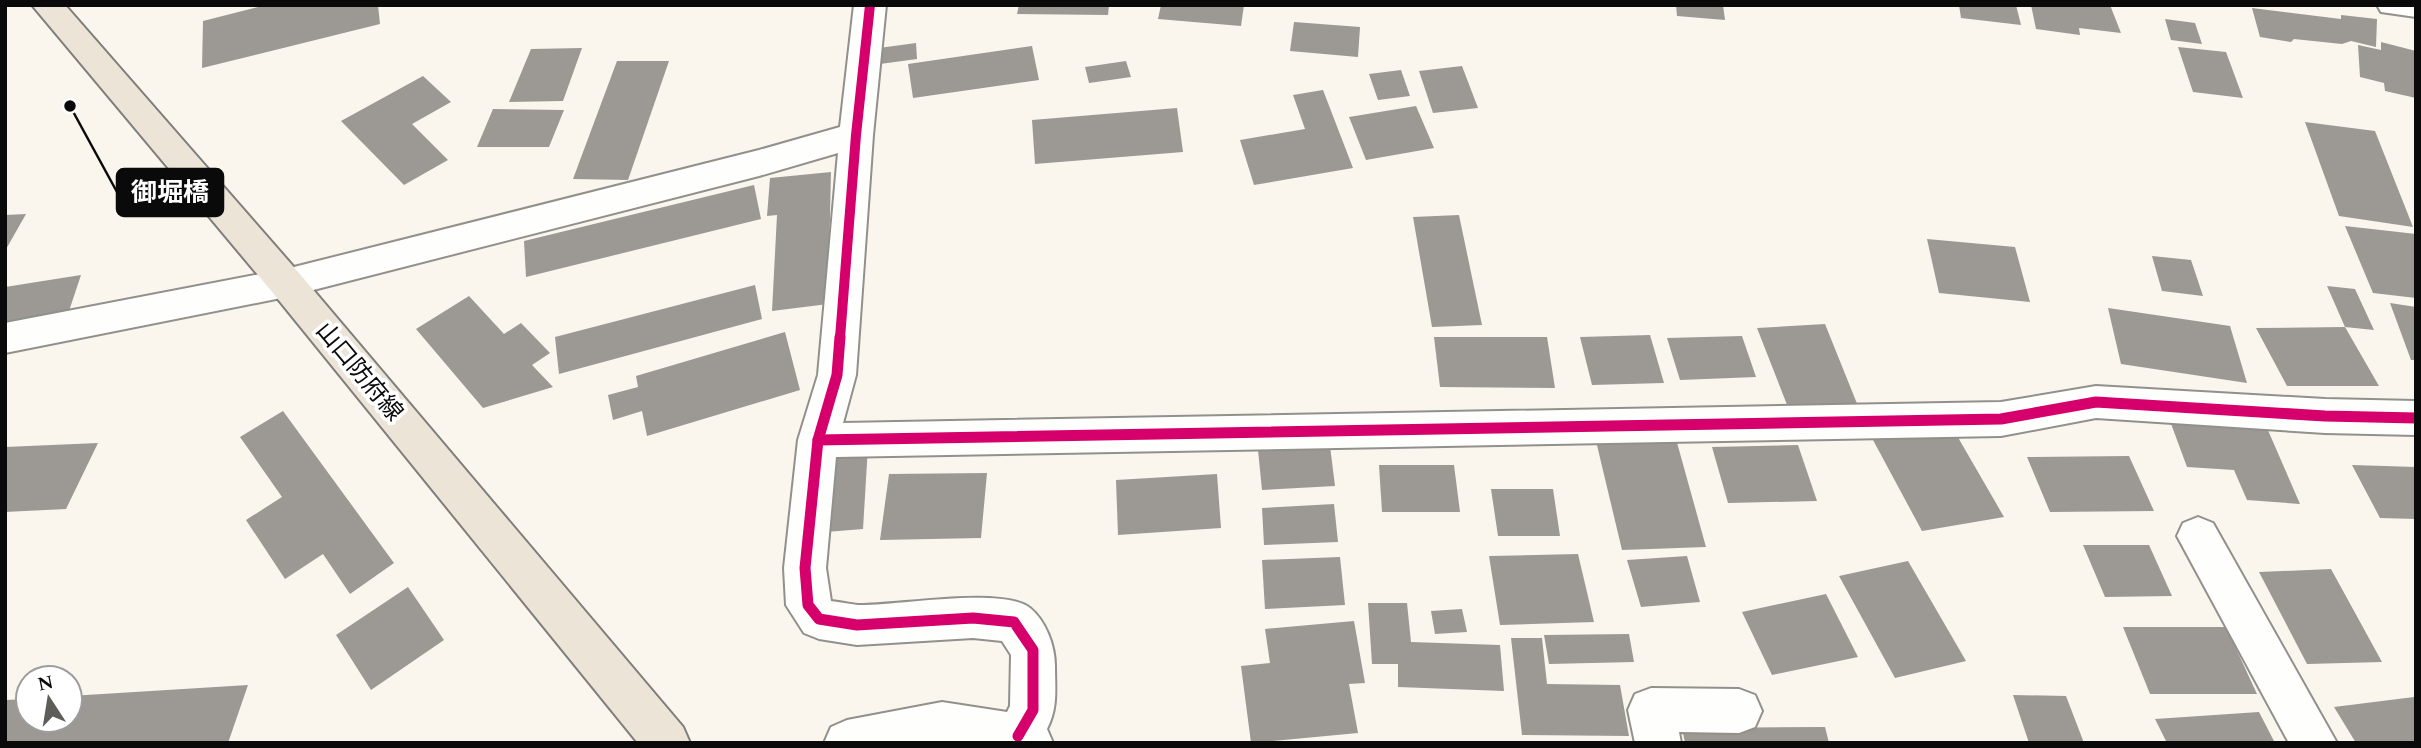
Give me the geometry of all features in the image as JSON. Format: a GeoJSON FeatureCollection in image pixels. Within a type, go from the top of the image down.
{"type":"FeatureCollection","features":[{"type":"Feature","properties":{"kind":"main road","name":"山口防府線"},"geometry":{"type":"LineString","coordinates":[[47,5],[286,283],[667,743]]}},
{"type":"Feature","properties":{"kind":"street"},"geometry":{"type":"LineString","coordinates":[[847,743],[942,724],[1024,739],[1033,710],[1033,650],[1014,622],[973,618],[858,625],[819,619],[808,605],[805,568],[818,440],[837,375],[856,135],[870,5]]}},
{"type":"Feature","properties":{"kind":"street"},"geometry":{"type":"LineString","coordinates":[[2392,5],[2416,8]]}},
{"type":"Feature","properties":{"kind":"street"},"geometry":{"type":"LineString","coordinates":[[5,338],[286,283],[759,163],[856,135]]}},
{"type":"Feature","properties":{"kind":"street"},"geometry":{"type":"LineString","coordinates":[[818,440],[2001,419],[2096,402],[2312,415],[2416,418]]}},
{"type":"Feature","properties":{"kind":"street"},"geometry":{"type":"LineString","coordinates":[[2198,536],[2314,743]]}},
{"type":"Feature","properties":{"kind":"street"},"geometry":{"type":"LineString","coordinates":[[1658,743],[1651,710],[1739,711]]}},
{"type":"Feature","properties":{"kind":"building"},"geometry":{"type":"Polygon","coordinates":[[[266,5],[378,5],[380,24],[202,68],[203,21],[266,5]]]}},
{"type":"Feature","properties":{"kind":"building"},"geometry":{"type":"Polygon","coordinates":[[[1019,5],[1109,5],[1108,15],[1017,14],[1019,5]]]}},
{"type":"Feature","properties":{"kind":"building"},"geometry":{"type":"Polygon","coordinates":[[[1161,5],[1244,5],[1241,26],[1158,19],[1161,5]]]}},
{"type":"Feature","properties":{"kind":"building"},"geometry":{"type":"Polygon","coordinates":[[[1676,5],[1723,5],[1725,20],[1677,16],[1676,5]]]}},
{"type":"Feature","properties":{"kind":"building"},"geometry":{"type":"Polygon","coordinates":[[[1959,5],[2016,5],[2021,25],[1961,18],[1959,5]]]}},
{"type":"Feature","properties":{"kind":"building"},"geometry":{"type":"Polygon","coordinates":[[[2031,5],[2110,5],[2121,33],[2079,28],[2080,35],[2036,29],[2031,5]]]}},
{"type":"Feature","properties":{"kind":"building"},"geometry":{"type":"Polygon","coordinates":[[[2252,8],[2341,19],[2341,15],[2377,19],[2376,47],[2351,41],[2342,44],[2294,39],[2291,42],[2260,37],[2252,8]]]}},
{"type":"Feature","properties":{"kind":"building"},"geometry":{"type":"Polygon","coordinates":[[[2165,19],[2195,23],[2202,44],[2171,40],[2165,19]]]}},
{"type":"Feature","properties":{"kind":"building"},"geometry":{"type":"Polygon","coordinates":[[[1294,22],[1360,27],[1358,57],[1290,51],[1294,22]]]}},
{"type":"Feature","properties":{"kind":"building"},"geometry":{"type":"Polygon","coordinates":[[[2381,42],[2416,51],[2416,98],[2385,91],[2384,83],[2360,77],[2358,45],[2381,50],[2381,42]]]}},
{"type":"Feature","properties":{"kind":"building"},"geometry":{"type":"Polygon","coordinates":[[[916,43],[917,59],[880,64],[879,48],[916,43]]]}},
{"type":"Feature","properties":{"kind":"building"},"geometry":{"type":"Polygon","coordinates":[[[1032,46],[1039,80],[913,98],[908,64],[1032,46]]]}},
{"type":"Feature","properties":{"kind":"building"},"geometry":{"type":"Polygon","coordinates":[[[2178,47],[2226,52],[2243,98],[2193,92],[2178,47]]]}},
{"type":"Feature","properties":{"kind":"building"},"geometry":{"type":"Polygon","coordinates":[[[582,48],[563,101],[509,102],[531,49],[582,48]]]}},
{"type":"Feature","properties":{"kind":"building"},"geometry":{"type":"Polygon","coordinates":[[[617,61],[669,61],[628,180],[573,179],[617,61]]]}},
{"type":"Feature","properties":{"kind":"building"},"geometry":{"type":"Polygon","coordinates":[[[1126,61],[1131,77],[1089,83],[1085,67],[1126,61]]]}},
{"type":"Feature","properties":{"kind":"building"},"geometry":{"type":"Polygon","coordinates":[[[1462,66],[1478,108],[1433,113],[1419,71],[1462,66]]]}},
{"type":"Feature","properties":{"kind":"building"},"geometry":{"type":"Polygon","coordinates":[[[1401,70],[1410,96],[1378,100],[1369,74],[1401,70]]]}},
{"type":"Feature","properties":{"kind":"building"},"geometry":{"type":"Polygon","coordinates":[[[423,76],[451,102],[412,124],[448,160],[404,185],[341,121],[423,76]]]}},
{"type":"Feature","properties":{"kind":"building"},"geometry":{"type":"Polygon","coordinates":[[[1323,90],[1353,168],[1254,185],[1240,140],[1305,129],[1293,95],[1323,90]]]}},
{"type":"Feature","properties":{"kind":"building"},"geometry":{"type":"Polygon","coordinates":[[[1416,106],[1434,148],[1366,160],[1349,117],[1416,106]]]}},
{"type":"Feature","properties":{"kind":"building"},"geometry":{"type":"Polygon","coordinates":[[[1177,108],[1183,152],[1035,164],[1032,120],[1177,108]]]}},
{"type":"Feature","properties":{"kind":"building"},"geometry":{"type":"Polygon","coordinates":[[[493,109],[564,110],[549,147],[477,147],[493,109]]]}},
{"type":"Feature","properties":{"kind":"building"},"geometry":{"type":"Polygon","coordinates":[[[2305,122],[2375,131],[2413,227],[2339,216],[2305,122]]]}},
{"type":"Feature","properties":{"kind":"building"},"geometry":{"type":"Polygon","coordinates":[[[831,172],[828,304],[772,311],[777,215],[767,216],[770,178],[831,172]]]}},
{"type":"Feature","properties":{"kind":"building"},"geometry":{"type":"Polygon","coordinates":[[[754,185],[761,219],[526,277],[524,241],[754,185]]]}},
{"type":"Feature","properties":{"kind":"building"},"geometry":{"type":"Polygon","coordinates":[[[26,214],[5,251],[5,215],[26,214]]]}},
{"type":"Feature","properties":{"kind":"building"},"geometry":{"type":"Polygon","coordinates":[[[1459,215],[1482,325],[1432,327],[1413,217],[1459,215]]]}},
{"type":"Feature","properties":{"kind":"building"},"geometry":{"type":"Polygon","coordinates":[[[2345,226],[2416,234],[2416,298],[2373,293],[2345,226]]]}},
{"type":"Feature","properties":{"kind":"building"},"geometry":{"type":"Polygon","coordinates":[[[1927,239],[2015,247],[2030,302],[1939,293],[1927,239]]]}},
{"type":"Feature","properties":{"kind":"building"},"geometry":{"type":"Polygon","coordinates":[[[2152,256],[2191,260],[2203,296],[2162,291],[2152,256]]]}},
{"type":"Feature","properties":{"kind":"building"},"geometry":{"type":"Polygon","coordinates":[[[81,275],[67,317],[5,327],[5,287],[81,275]]]}},
{"type":"Feature","properties":{"kind":"building"},"geometry":{"type":"Polygon","coordinates":[[[755,285],[762,319],[559,374],[555,337],[755,285]]]}},
{"type":"Feature","properties":{"kind":"building"},"geometry":{"type":"Polygon","coordinates":[[[2327,286],[2355,289],[2374,330],[2345,327],[2327,286]]]}},
{"type":"Feature","properties":{"kind":"building"},"geometry":{"type":"Polygon","coordinates":[[[469,296],[504,334],[521,323],[550,353],[532,365],[553,387],[483,408],[416,329],[469,296]]]}},
{"type":"Feature","properties":{"kind":"building"},"geometry":{"type":"Polygon","coordinates":[[[2390,303],[2416,307],[2416,360],[2411,360],[2390,303]]]}},
{"type":"Feature","properties":{"kind":"building"},"geometry":{"type":"Polygon","coordinates":[[[2108,308],[2230,326],[2247,383],[2121,364],[2108,308]]]}},
{"type":"Feature","properties":{"kind":"building"},"geometry":{"type":"Polygon","coordinates":[[[1825,324],[1860,411],[1791,415],[1757,328],[1825,324]]]}},
{"type":"Feature","properties":{"kind":"building"},"geometry":{"type":"Polygon","coordinates":[[[2345,327],[2379,386],[2287,386],[2256,328],[2345,327]]]}},
{"type":"Feature","properties":{"kind":"building"},"geometry":{"type":"Polygon","coordinates":[[[785,332],[800,390],[647,436],[642,411],[613,420],[608,395],[638,387],[636,376],[785,332]]]}},
{"type":"Feature","properties":{"kind":"building"},"geometry":{"type":"Polygon","coordinates":[[[1650,335],[1664,383],[1592,385],[1580,337],[1650,335]]]}},
{"type":"Feature","properties":{"kind":"building"},"geometry":{"type":"Polygon","coordinates":[[[1742,336],[1756,377],[1680,380],[1667,338],[1742,336]]]}},
{"type":"Feature","properties":{"kind":"building"},"geometry":{"type":"Polygon","coordinates":[[[1434,337],[1547,337],[1555,388],[1440,387],[1434,337]]]}},
{"type":"Feature","properties":{"kind":"building"},"geometry":{"type":"Polygon","coordinates":[[[283,411],[394,563],[350,594],[323,554],[285,579],[246,520],[282,497],[240,437],[283,411]]]}},
{"type":"Feature","properties":{"kind":"building"},"geometry":{"type":"Polygon","coordinates":[[[2170,421],[2267,428],[2300,504],[2247,500],[2234,470],[2187,467],[2170,421]]]}},
{"type":"Feature","properties":{"kind":"building"},"geometry":{"type":"Polygon","coordinates":[[[1952,427],[2004,517],[1922,531],[1873,440],[1952,427]]]}},
{"type":"Feature","properties":{"kind":"building"},"geometry":{"type":"Polygon","coordinates":[[[1676,439],[1706,547],[1622,550],[1596,441],[1676,439]]]}},
{"type":"Feature","properties":{"kind":"building"},"geometry":{"type":"Polygon","coordinates":[[[98,443],[66,509],[5,512],[5,447],[98,443]]]}},
{"type":"Feature","properties":{"kind":"building"},"geometry":{"type":"Polygon","coordinates":[[[1798,445],[1817,501],[1728,503],[1712,447],[1798,445]]]}},
{"type":"Feature","properties":{"kind":"building"},"geometry":{"type":"Polygon","coordinates":[[[868,446],[863,529],[826,532],[833,449],[868,446]]]}},
{"type":"Feature","properties":{"kind":"building"},"geometry":{"type":"Polygon","coordinates":[[[1330,446],[1335,486],[1262,490],[1258,450],[1330,446]]]}},
{"type":"Feature","properties":{"kind":"building"},"geometry":{"type":"Polygon","coordinates":[[[2129,456],[2154,511],[2050,512],[2027,457],[2129,456]]]}},
{"type":"Feature","properties":{"kind":"building"},"geometry":{"type":"Polygon","coordinates":[[[1379,465],[1454,465],[1460,512],[1382,512],[1379,465]]]}},
{"type":"Feature","properties":{"kind":"building"},"geometry":{"type":"Polygon","coordinates":[[[2352,465],[2416,467],[2416,519],[2380,518],[2352,465]]]}},
{"type":"Feature","properties":{"kind":"building"},"geometry":{"type":"Polygon","coordinates":[[[987,473],[981,538],[880,540],[889,474],[987,473]]]}},
{"type":"Feature","properties":{"kind":"building"},"geometry":{"type":"Polygon","coordinates":[[[1217,474],[1221,528],[1118,535],[1116,480],[1217,474]]]}},
{"type":"Feature","properties":{"kind":"building"},"geometry":{"type":"Polygon","coordinates":[[[1491,489],[1553,489],[1560,536],[1498,536],[1491,489]]]}},
{"type":"Feature","properties":{"kind":"building"},"geometry":{"type":"Polygon","coordinates":[[[1334,504],[1338,542],[1264,545],[1262,508],[1334,504]]]}},
{"type":"Feature","properties":{"kind":"building"},"geometry":{"type":"Polygon","coordinates":[[[2083,545],[2149,545],[2172,596],[2105,597],[2083,545]]]}},
{"type":"Feature","properties":{"kind":"building"},"geometry":{"type":"Polygon","coordinates":[[[1578,554],[1594,622],[1500,625],[1489,556],[1578,554]]]}},
{"type":"Feature","properties":{"kind":"building"},"geometry":{"type":"Polygon","coordinates":[[[1687,556],[1700,602],[1641,607],[1627,560],[1687,556]]]}},
{"type":"Feature","properties":{"kind":"building"},"geometry":{"type":"Polygon","coordinates":[[[1340,557],[1345,605],[1265,609],[1262,560],[1340,557]]]}},
{"type":"Feature","properties":{"kind":"building"},"geometry":{"type":"Polygon","coordinates":[[[1908,561],[1966,661],[1895,678],[1839,576],[1908,561]]]}},
{"type":"Feature","properties":{"kind":"building"},"geometry":{"type":"Polygon","coordinates":[[[2331,569],[2382,662],[2307,664],[2259,572],[2331,569]]]}},
{"type":"Feature","properties":{"kind":"building"},"geometry":{"type":"Polygon","coordinates":[[[408,587],[444,640],[371,690],[336,635],[408,587]]]}},
{"type":"Feature","properties":{"kind":"building"},"geometry":{"type":"Polygon","coordinates":[[[1826,594],[1858,657],[1772,675],[1742,612],[1826,594]]]}},
{"type":"Feature","properties":{"kind":"building"},"geometry":{"type":"Polygon","coordinates":[[[1368,603],[1407,603],[1411,642],[1500,645],[1504,691],[1398,687],[1398,664],[1372,664],[1368,603]]]}},
{"type":"Feature","properties":{"kind":"building"},"geometry":{"type":"Polygon","coordinates":[[[1462,609],[1467,632],[1435,634],[1431,611],[1462,609]]]}},
{"type":"Feature","properties":{"kind":"building"},"geometry":{"type":"Polygon","coordinates":[[[1354,621],[1365,683],[1349,684],[1358,733],[1251,743],[1241,666],[1270,663],[1265,629],[1354,621]]]}},
{"type":"Feature","properties":{"kind":"building"},"geometry":{"type":"Polygon","coordinates":[[[2123,627],[2226,627],[2257,694],[2150,694],[2123,627]]]}},
{"type":"Feature","properties":{"kind":"building"},"geometry":{"type":"Polygon","coordinates":[[[1629,634],[1634,662],[1549,664],[1544,635],[1629,634]]]}},
{"type":"Feature","properties":{"kind":"building"},"geometry":{"type":"Polygon","coordinates":[[[1511,638],[1542,638],[1547,684],[1620,685],[1629,736],[1522,735],[1511,638]]]}},
{"type":"Feature","properties":{"kind":"building"},"geometry":{"type":"Polygon","coordinates":[[[248,685],[228,743],[5,743],[5,700],[14,700],[14,734],[84,734],[84,695],[248,685]]]}},
{"type":"Feature","properties":{"kind":"building"},"geometry":{"type":"Polygon","coordinates":[[[2013,695],[2066,696],[2084,743],[2029,743],[2013,695]]]}},
{"type":"Feature","properties":{"kind":"building"},"geometry":{"type":"Polygon","coordinates":[[[2414,697],[2416,743],[2356,743],[2334,707],[2414,697]]]}},
{"type":"Feature","properties":{"kind":"building"},"geometry":{"type":"Polygon","coordinates":[[[2259,712],[2275,743],[2167,743],[2155,719],[2259,712]]]}},
{"type":"Feature","properties":{"kind":"building"},"geometry":{"type":"Polygon","coordinates":[[[1825,727],[1829,743],[1685,743],[1682,728],[1825,727]]]}},
{"type":"Feature","properties":{"kind":"cycle path"},"geometry":{"type":"LineString","coordinates":[[870,5],[856,135],[837,375],[818,440],[805,568],[808,605],[819,619],[857,625],[973,618],[1014,622],[1033,650],[1033,710],[1018,736]]}},
{"type":"Feature","properties":{"kind":"cycle path"},"geometry":{"type":"LineString","coordinates":[[818,440],[2001,419],[2096,402],[2325,416],[2416,418]]}},
{"type":"Feature","properties":{"kind":"place","name":"御堀橋"},"geometry":{"type":"Point","coordinates":[70,106]}}]}
